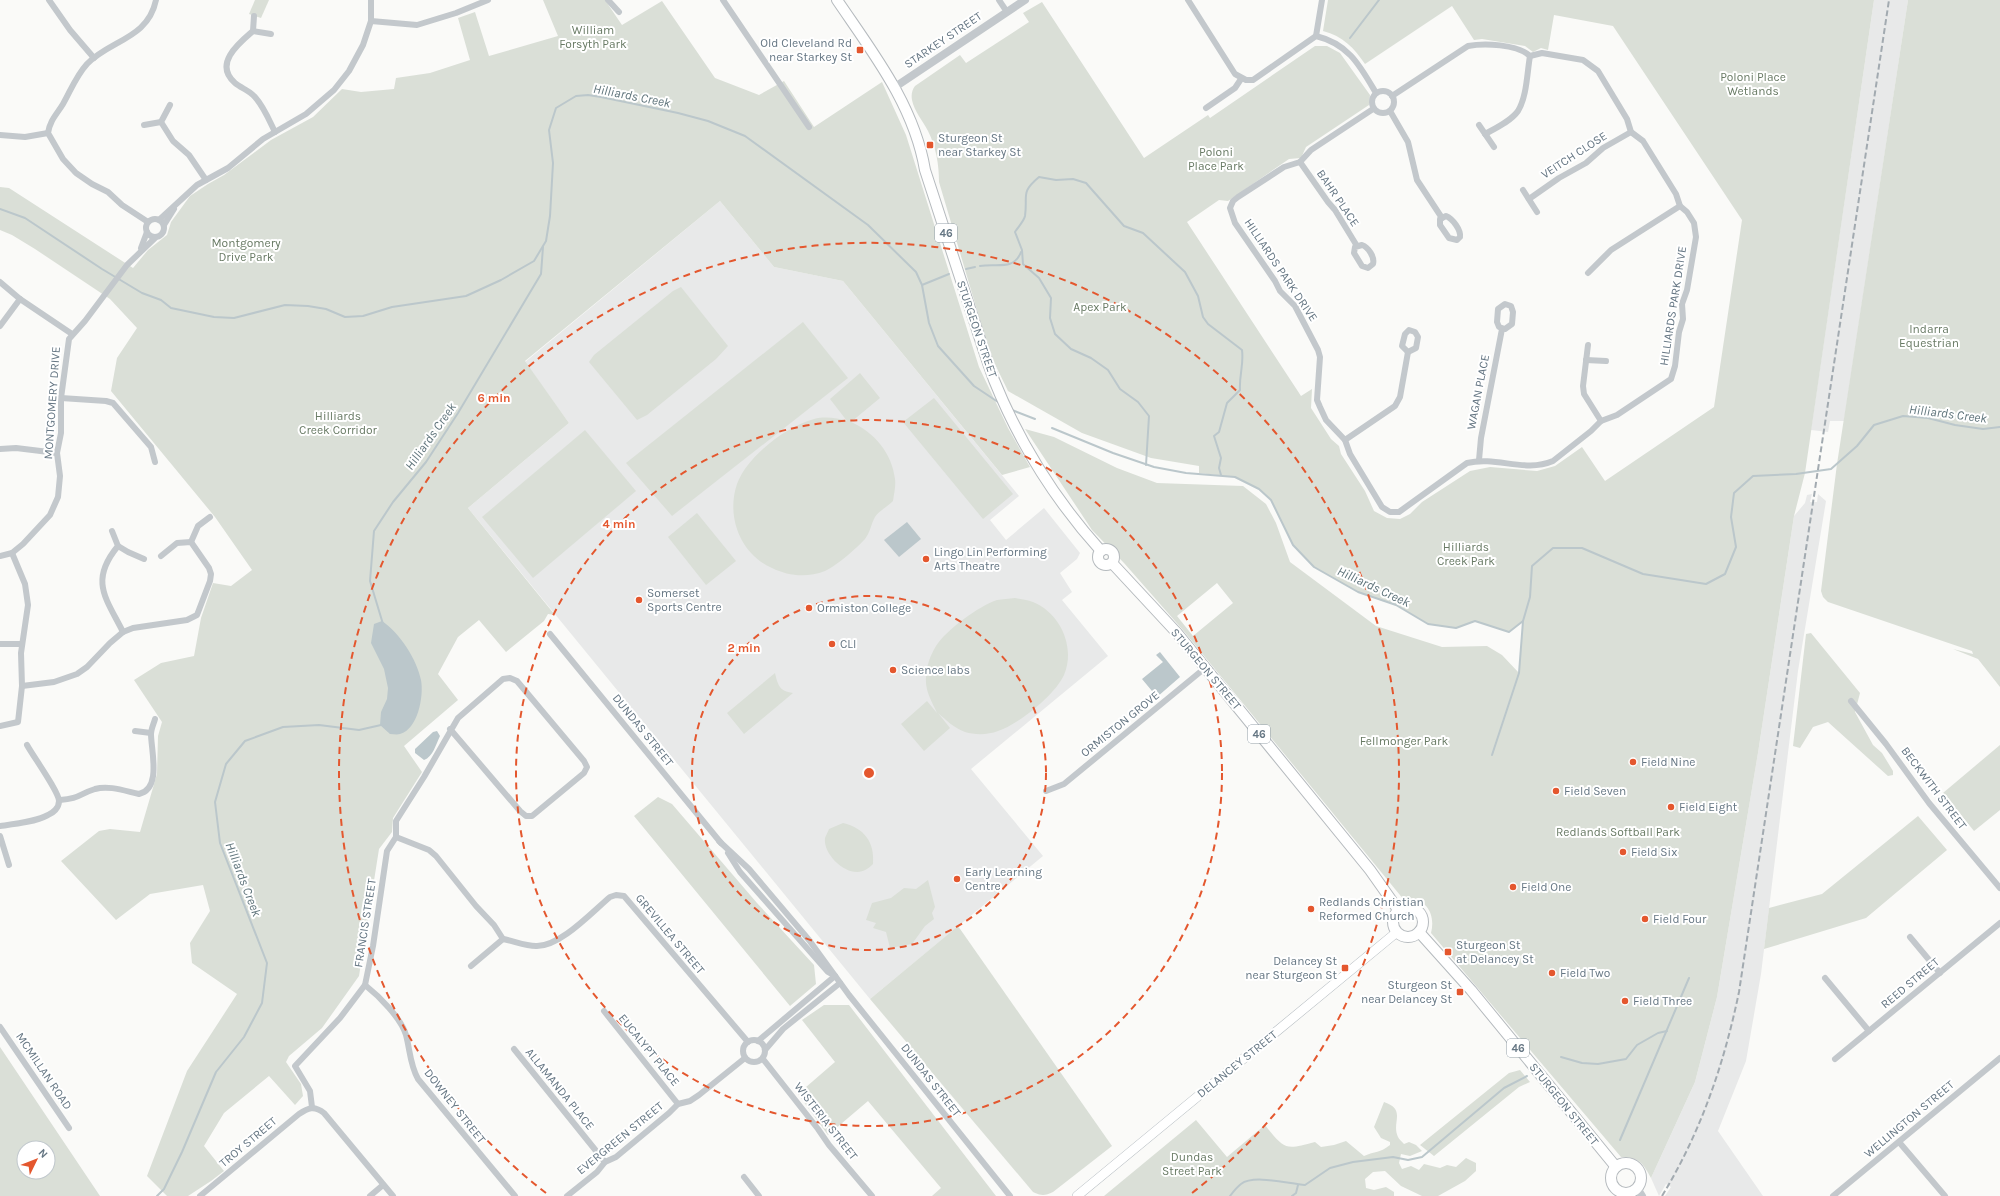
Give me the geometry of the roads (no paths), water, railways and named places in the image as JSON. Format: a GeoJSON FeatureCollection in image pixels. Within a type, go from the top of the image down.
{"type":"FeatureCollection","features":[{"type":"Feature","properties":{"kind":"main road","name":"46"},"geometry":{"type":"LineString","coordinates":[[837,0],[895,87]]}},
{"type":"Feature","properties":{"kind":"main road","name":"STURGEON STREET"},"geometry":{"type":"LineString","coordinates":[[895,87],[919,142],[925,170],[995,380],[1016,428],[1030,453],[1058,496],[1101,551],[1098,555],[1100,563],[1107,566],[1112,563],[1162,617],[1370,870],[1399,911]]}},
{"type":"Feature","properties":{"kind":"main road"},"geometry":{"type":"LineString","coordinates":[[1408,908],[1418,911],[1422,920],[1422,925],[1419,932],[1410,937],[1401,936],[1394,929],[1393,919],[1399,911],[1408,908]]}},
{"type":"Feature","properties":{"kind":"main road","name":"DELANCEY STREET"},"geometry":{"type":"LineString","coordinates":[[1077,1196],[1397,932]]}},
{"type":"Feature","properties":{"kind":"main road","name":"STURGEON STREET"},"geometry":{"type":"LineString","coordinates":[[1419,932],[1467,985],[1616,1167]]}},
{"type":"Feature","properties":{"kind":"main road"},"geometry":{"type":"LineString","coordinates":[[1626,1163],[1637,1167],[1641,1178],[1640,1192],[1616,1193],[1611,1179],[1616,1167],[1626,1163]]}},
{"type":"Feature","properties":{"kind":"street"},"geometry":{"type":"LineString","coordinates":[[49,0],[70,30],[94,58]]}},
{"type":"Feature","properties":{"kind":"street"},"geometry":{"type":"LineString","coordinates":[[148,222],[122,205],[108,192],[92,184],[76,173],[63,159],[48,133],[50,122],[63,104],[74,82],[94,58],[138,31],[149,17],[156,0]]}},
{"type":"Feature","properties":{"kind":"street"},"geometry":{"type":"LineString","coordinates":[[159,220],[197,185],[228,168],[263,139],[297,120],[316,106],[342,81],[358,55],[371,21],[371,0]]}},
{"type":"Feature","properties":{"kind":"street"},"geometry":{"type":"LineString","coordinates":[[371,21],[417,25],[456,13],[488,0]]}},
{"type":"Feature","properties":{"kind":"street"},"geometry":{"type":"LineString","coordinates":[[608,0],[619,12]]}},
{"type":"Feature","properties":{"kind":"street"},"geometry":{"type":"LineString","coordinates":[[722,0],[809,127]]}},
{"type":"Feature","properties":{"kind":"street"},"geometry":{"type":"LineString","coordinates":[[999,0],[1007,12]]}},
{"type":"Feature","properties":{"kind":"street","name":"STARKEY STREET"},"geometry":{"type":"LineString","coordinates":[[895,87],[1025,0]]}},
{"type":"Feature","properties":{"kind":"street"},"geometry":{"type":"LineString","coordinates":[[1188,0],[1235,74],[1241,79],[1253,80],[1316,36],[1322,0]]}},
{"type":"Feature","properties":{"kind":"street"},"geometry":{"type":"LineString","coordinates":[[254,16],[253,31],[230,54],[227,68],[229,76],[235,83],[254,96],[260,103],[275,132]]}},
{"type":"Feature","properties":{"kind":"street"},"geometry":{"type":"LineString","coordinates":[[253,31],[271,34]]}},
{"type":"Feature","properties":{"kind":"street"},"geometry":{"type":"LineString","coordinates":[[1316,36],[1329,39],[1345,48],[1354,58],[1376,93]]}},
{"type":"Feature","properties":{"kind":"street","name":"HILLIARDS PARK DRIVE"},"geometry":{"type":"LineString","coordinates":[[1373,109],[1311,150],[1300,162],[1284,167],[1232,201],[1230,214],[1280,291],[1294,306],[1315,341],[1320,357],[1317,400],[1326,420],[1345,440],[1350,454],[1382,507],[1390,512],[1399,512],[1464,465],[1479,460],[1491,460],[1524,466],[1547,464],[1580,440],[1601,421],[1617,415],[1671,380],[1675,366],[1679,332],[1683,319],[1682,304],[1687,290],[1696,237],[1694,223],[1687,212],[1680,206],[1676,194],[1643,141],[1631,132],[1627,119],[1598,70],[1590,63],[1583,60],[1542,53],[1530,56],[1524,50],[1482,44],[1468,46],[1392,96]]}},
{"type":"Feature","properties":{"kind":"street"},"geometry":{"type":"LineString","coordinates":[[1486,134],[1508,120],[1518,111],[1523,99],[1530,56]]}},
{"type":"Feature","properties":{"kind":"street"},"geometry":{"type":"LineString","coordinates":[[1206,108],[1235,88],[1241,79]]}},
{"type":"Feature","properties":{"kind":"street"},"geometry":{"type":"LineString","coordinates":[[1384,91],[1392,96],[1394,106],[1390,111],[1383,114],[1373,109],[1371,102],[1376,93],[1384,91]]}},
{"type":"Feature","properties":{"kind":"street"},"geometry":{"type":"LineString","coordinates":[[144,126],[161,122],[170,105]]}},
{"type":"Feature","properties":{"kind":"street"},"geometry":{"type":"LineString","coordinates":[[1390,111],[1408,142],[1417,180],[1442,218]]}},
{"type":"Feature","properties":{"kind":"street"},"geometry":{"type":"LineString","coordinates":[[161,122],[172,141],[189,155],[206,180]]}},
{"type":"Feature","properties":{"kind":"street"},"geometry":{"type":"LineString","coordinates":[[1480,125],[1494,147]]}},
{"type":"Feature","properties":{"kind":"street","name":"VEITCH CLOSE"},"geometry":{"type":"LineString","coordinates":[[1529,199],[1559,178],[1586,163],[1603,148],[1631,132]]}},
{"type":"Feature","properties":{"kind":"street"},"geometry":{"type":"LineString","coordinates":[[0,135],[25,137],[48,133]]}},
{"type":"Feature","properties":{"kind":"street","name":"BAHR PLACE"},"geometry":{"type":"LineString","coordinates":[[1300,162],[1335,210],[1357,246]]}},
{"type":"Feature","properties":{"kind":"street"},"geometry":{"type":"LineString","coordinates":[[1523,190],[1538,212]]}},
{"type":"Feature","properties":{"kind":"street"},"geometry":{"type":"LineString","coordinates":[[148,222],[147,232],[155,238],[162,235],[165,228],[164,224],[180,202]]}},
{"type":"Feature","properties":{"kind":"street"},"geometry":{"type":"LineString","coordinates":[[1588,273],[1611,250],[1680,206]]}},
{"type":"Feature","properties":{"kind":"street"},"geometry":{"type":"LineString","coordinates":[[148,222],[151,220],[159,220],[164,224]]}},
{"type":"Feature","properties":{"kind":"street","name":"MONTGOMERY DRIVE"},"geometry":{"type":"LineString","coordinates":[[141,250],[147,232]]}},
{"type":"Feature","properties":{"kind":"street","name":"MONTGOMERY DRIVE"},"geometry":{"type":"LineString","coordinates":[[12,553],[44,522],[54,506],[60,481],[57,454],[61,433],[61,398],[66,353],[72,334],[85,321],[127,265],[155,238]]}},
{"type":"Feature","properties":{"kind":"street"},"geometry":{"type":"LineString","coordinates":[[0,282],[20,299],[72,334]]}},
{"type":"Feature","properties":{"kind":"street"},"geometry":{"type":"LineString","coordinates":[[0,326],[20,299]]}},
{"type":"Feature","properties":{"kind":"street","name":"WAGAN PLACE"},"geometry":{"type":"LineString","coordinates":[[1479,460],[1482,432],[1502,329]]}},
{"type":"Feature","properties":{"kind":"street"},"geometry":{"type":"LineString","coordinates":[[1588,345],[1584,394],[1601,421]]}},
{"type":"Feature","properties":{"kind":"street"},"geometry":{"type":"LineString","coordinates":[[1345,440],[1395,406],[1400,397],[1408,352]]}},
{"type":"Feature","properties":{"kind":"street"},"geometry":{"type":"LineString","coordinates":[[1586,360],[1606,361]]}},
{"type":"Feature","properties":{"kind":"street"},"geometry":{"type":"LineString","coordinates":[[61,398],[106,400],[113,403],[151,447],[156,462]]}},
{"type":"Feature","properties":{"kind":"street"},"geometry":{"type":"LineString","coordinates":[[0,449],[16,448],[57,454]]}},
{"type":"Feature","properties":{"kind":"street"},"geometry":{"type":"LineString","coordinates":[[191,542],[198,526],[210,517]]}},
{"type":"Feature","properties":{"kind":"street"},"geometry":{"type":"LineString","coordinates":[[112,531],[118,546],[144,559]]}},
{"type":"Feature","properties":{"kind":"street"},"geometry":{"type":"LineString","coordinates":[[161,556],[177,543],[191,542]]}},
{"type":"Feature","properties":{"kind":"street"},"geometry":{"type":"LineString","coordinates":[[22,686],[54,682],[77,674],[123,632],[134,628],[188,620],[197,615],[210,581],[210,574],[209,568],[191,542]]}},
{"type":"Feature","properties":{"kind":"street"},"geometry":{"type":"LineString","coordinates":[[118,546],[110,555],[105,567],[102,587],[107,604],[123,632]]}},
{"type":"Feature","properties":{"kind":"street"},"geometry":{"type":"LineString","coordinates":[[0,556],[12,553],[27,595],[27,614],[22,644],[22,686],[18,722],[0,726]]}},
{"type":"Feature","properties":{"kind":"street","name":"DUNDAS STREET"},"geometry":{"type":"LineString","coordinates":[[550,634],[720,841],[740,872],[828,972],[835,976],[1010,1196]]}},
{"type":"Feature","properties":{"kind":"street"},"geometry":{"type":"LineString","coordinates":[[0,644],[22,644]]}},
{"type":"Feature","properties":{"kind":"street","name":"ORMISTON GROVE"},"geometry":{"type":"LineString","coordinates":[[1046,791],[1064,784],[1205,668]]}},
{"type":"Feature","properties":{"kind":"street","name":"FRANCIS STREET"},"geometry":{"type":"LineString","coordinates":[[312,1108],[310,1091],[295,1066],[340,1018],[365,985],[373,946],[387,851],[396,837],[396,820],[424,776],[450,729],[463,713],[503,679],[510,678],[517,681],[584,761],[587,767],[584,773],[532,816],[526,816],[520,811],[450,729]]}},
{"type":"Feature","properties":{"kind":"street","name":"BECKWITH STREET"},"geometry":{"type":"LineString","coordinates":[[1851,701],[1886,744],[1929,803],[2000,888]]}},
{"type":"Feature","properties":{"kind":"street"},"geometry":{"type":"LineString","coordinates":[[60,800],[73,800],[101,788],[139,794],[145,792],[149,788],[152,779],[154,762],[150,733],[155,719]]}},
{"type":"Feature","properties":{"kind":"street"},"geometry":{"type":"LineString","coordinates":[[135,731],[150,733]]}},
{"type":"Feature","properties":{"kind":"street"},"geometry":{"type":"LineString","coordinates":[[27,745],[60,800]]}},
{"type":"Feature","properties":{"kind":"street"},"geometry":{"type":"LineString","coordinates":[[0,826],[50,815],[56,810],[60,800]]}},
{"type":"Feature","properties":{"kind":"street"},"geometry":{"type":"LineString","coordinates":[[0,836],[9,865]]}},
{"type":"Feature","properties":{"kind":"street"},"geometry":{"type":"LineString","coordinates":[[396,837],[429,850],[436,856],[476,906],[494,925],[503,939],[471,966]]}},
{"type":"Feature","properties":{"kind":"street","name":"GREVILLEA STREET"},"geometry":{"type":"LineString","coordinates":[[503,939],[529,945],[545,945],[563,936],[610,897],[616,895],[624,896],[748,1042]]}},
{"type":"Feature","properties":{"kind":"street","name":"REED STREET"},"geometry":{"type":"LineString","coordinates":[[1835,1059],[2000,923]]}},
{"type":"Feature","properties":{"kind":"street"},"geometry":{"type":"LineString","coordinates":[[1910,937],[1940,973]]}},
{"type":"Feature","properties":{"kind":"street"},"geometry":{"type":"LineString","coordinates":[[835,976],[758,1041],[748,1042],[743,1050],[745,1058],[752,1062],[763,1059],[766,1050],[783,1029],[840,983]]}},
{"type":"Feature","properties":{"kind":"street"},"geometry":{"type":"LineString","coordinates":[[1824,978],[1869,1031]]}},
{"type":"Feature","properties":{"kind":"street","name":"DOWNEY STREET"},"geometry":{"type":"LineString","coordinates":[[365,985],[376,994],[400,1022],[405,1033],[413,1070],[418,1079],[515,1196]]}},
{"type":"Feature","properties":{"kind":"street","name":"EUCALYPT PLACE"},"geometry":{"type":"LineString","coordinates":[[604,1011],[678,1104]]}},
{"type":"Feature","properties":{"kind":"street","name":"MCMILLAN ROAD"},"geometry":{"type":"LineString","coordinates":[[0,1027],[69,1128]]}},
{"type":"Feature","properties":{"kind":"street"},"geometry":{"type":"LineString","coordinates":[[758,1041],[763,1044],[766,1050]]}},
{"type":"Feature","properties":{"kind":"street","name":"ALLAMANDA PLACE"},"geometry":{"type":"LineString","coordinates":[[514,1049],[605,1162]]}},
{"type":"Feature","properties":{"kind":"street","name":"EVERGREEN STREET"},"geometry":{"type":"LineString","coordinates":[[567,1196],[597,1172],[605,1162],[616,1157],[678,1104],[690,1101],[699,1095],[745,1058]]}},
{"type":"Feature","properties":{"kind":"street","name":"WELLINGTON STREET"},"geometry":{"type":"LineString","coordinates":[[1833,1196],[2000,1058]]}},
{"type":"Feature","properties":{"kind":"street","name":"WISTERIA STREET"},"geometry":{"type":"LineString","coordinates":[[763,1059],[818,1128],[829,1145],[872,1196]]}},
{"type":"Feature","properties":{"kind":"street"},"geometry":{"type":"LineString","coordinates":[[312,1108],[319,1109],[324,1113],[393,1196]]}},
{"type":"Feature","properties":{"kind":"street","name":"TROY STREET"},"geometry":{"type":"LineString","coordinates":[[200,1196],[298,1114],[312,1108]]}},
{"type":"Feature","properties":{"kind":"street"},"geometry":{"type":"LineString","coordinates":[[1899,1142],[1945,1196]]}},
{"type":"Feature","properties":{"kind":"street"},"geometry":{"type":"LineString","coordinates":[[744,1177],[759,1196]]}},
{"type":"Feature","properties":{"kind":"street"},"geometry":{"type":"LineString","coordinates":[[370,1196],[384,1185]]}},
{"type":"Feature","properties":{"kind":"waterway"},"geometry":{"type":"LineString","coordinates":[[1350,38],[1379,0]]}},
{"type":"Feature","properties":{"kind":"waterway","name":"Hilliards Creek"},"geometry":{"type":"LineString","coordinates":[[0,209],[25,218],[102,269],[142,293],[161,300],[171,308],[214,317],[234,318],[285,305],[308,306],[326,309],[345,317],[363,316],[392,307],[466,296],[501,280],[534,261],[546,241],[550,216],[553,163],[549,130],[556,108],[576,96],[588,95],[601,97],[678,113],[708,121],[745,136],[868,225],[916,272],[922,285],[929,323],[938,346],[974,386],[1001,404]]}},
{"type":"Feature","properties":{"kind":"waterway"},"geometry":{"type":"LineString","coordinates":[[1146,465],[1149,416],[1138,402],[1120,389],[1108,370],[1091,358],[1071,349],[1055,334],[1050,318],[1051,298],[1039,278],[1023,264],[1022,250],[1015,232],[1025,216],[1027,191],[1033,182],[1039,177],[1056,180],[1073,179],[1086,183],[1124,226],[1143,233],[1185,272],[1198,296],[1203,317],[1208,324],[1242,350],[1240,390],[1227,403],[1219,432],[1214,436],[1221,458],[1219,468],[1221,475]]}},
{"type":"Feature","properties":{"kind":"waterway","name":"Hilliards Creek"},"geometry":{"type":"LineString","coordinates":[[383,624],[370,581],[374,531],[393,502],[426,462],[458,413],[541,274],[543,247]]}},
{"type":"Feature","properties":{"kind":"waterway"},"geometry":{"type":"LineString","coordinates":[[980,266],[1009,264],[1014,262],[1021,252]]}},
{"type":"Feature","properties":{"kind":"waterway"},"geometry":{"type":"LineString","coordinates":[[966,269],[975,267]]}},
{"type":"Feature","properties":{"kind":"waterway"},"geometry":{"type":"LineString","coordinates":[[922,285],[949,274]]}},
{"type":"Feature","properties":{"kind":"waterway","name":"Hilliards Creek"},"geometry":{"type":"LineString","coordinates":[[1012,410],[1035,419]]}},
{"type":"Feature","properties":{"kind":"waterway","name":"Hilliards Creek"},"geometry":{"type":"LineString","coordinates":[[1052,428],[1113,453],[1154,467],[1186,473],[1235,477],[1259,489],[1271,500],[1293,545],[1314,567],[1358,592],[1396,605],[1428,624],[1456,628],[1475,621],[1509,632],[1523,621],[1530,597],[1532,566],[1553,548],[1582,548],[1643,574],[1706,584],[1725,574],[1736,547],[1731,517],[1734,493],[1753,476],[1796,474],[1831,469],[1857,446],[1874,425],[1903,416],[1928,418],[1955,425],[1983,429],[2000,427]]}},
{"type":"Feature","properties":{"kind":"waterway"},"geometry":{"type":"LineString","coordinates":[[1492,755],[1519,673],[1523,621]]}},
{"type":"Feature","properties":{"kind":"waterway","name":"Hilliards Creek"},"geometry":{"type":"LineString","coordinates":[[157,1196],[164,1189],[182,1152],[216,1072],[244,1037],[262,1003],[267,963],[220,843],[215,802],[226,764],[245,741],[283,727],[319,725],[359,730],[381,725]]}},
{"type":"Feature","properties":{"kind":"waterway"},"geometry":{"type":"LineString","coordinates":[[1620,1140],[1689,978]]}},
{"type":"Feature","properties":{"kind":"waterway"},"geometry":{"type":"LineString","coordinates":[[1561,1057],[1582,1063],[1598,1064],[1626,1059],[1637,1045],[1658,1033],[1667,1031]]}},
{"type":"Feature","properties":{"kind":"waterway"},"geometry":{"type":"LineString","coordinates":[[1230,1196],[1241,1184],[1247,1181],[1272,1180],[1305,1185],[1330,1168],[1353,1162],[1393,1157],[1408,1160],[1422,1157],[1504,1088],[1527,1076]]}},
{"type":"Feature","properties":{"kind":"waterway"},"geometry":{"type":"LineString","coordinates":[[1292,1196],[1296,1193],[1298,1185]]}},
{"type":"Feature","properties":{"kind":"railway"},"geometry":{"type":"LineString","coordinates":[[1662,1196],[1676,1172],[1700,1122],[1710,1097],[1726,1045],[1739,992],[1889,0]]}},
{"type":"Feature","properties":{"kind":"place","name":"Old Cleveland Rd near Starkey St"},"geometry":{"type":"Point","coordinates":[860,50]}},
{"type":"Feature","properties":{"kind":"place","name":"Sturgeon St near Starkey St"},"geometry":{"type":"Point","coordinates":[930,145]}},
{"type":"Feature","properties":{"kind":"place","name":"Lingo Lin Performing Arts Theatre"},"geometry":{"type":"Point","coordinates":[926,559]}},
{"type":"Feature","properties":{"kind":"place","name":"Somerset Sports Centre"},"geometry":{"type":"Point","coordinates":[639,600]}},
{"type":"Feature","properties":{"kind":"place","name":"Ormiston College"},"geometry":{"type":"Point","coordinates":[809,608]}},
{"type":"Feature","properties":{"kind":"place","name":"CLI"},"geometry":{"type":"Point","coordinates":[832,644]}},
{"type":"Feature","properties":{"kind":"place","name":"Science labs"},"geometry":{"type":"Point","coordinates":[893,670]}},
{"type":"Feature","properties":{"kind":"place","name":"Field Nine"},"geometry":{"type":"Point","coordinates":[1633,762]}},
{"type":"Feature","properties":{"kind":"place","name":"Field Seven"},"geometry":{"type":"Point","coordinates":[1556,791]}},
{"type":"Feature","properties":{"kind":"place","name":"Field Eight"},"geometry":{"type":"Point","coordinates":[1671,807]}},
{"type":"Feature","properties":{"kind":"place","name":"Field Six"},"geometry":{"type":"Point","coordinates":[1623,852]}},
{"type":"Feature","properties":{"kind":"place","name":"Early Learning Centre"},"geometry":{"type":"Point","coordinates":[957,879]}},
{"type":"Feature","properties":{"kind":"place","name":"Field One"},"geometry":{"type":"Point","coordinates":[1513,887]}},
{"type":"Feature","properties":{"kind":"place","name":"Redlands Christian Reformed Church"},"geometry":{"type":"Point","coordinates":[1311,909]}},
{"type":"Feature","properties":{"kind":"place","name":"Field Four"},"geometry":{"type":"Point","coordinates":[1645,919]}},
{"type":"Feature","properties":{"kind":"place","name":"Sturgeon St at Delancey St"},"geometry":{"type":"Point","coordinates":[1448,952]}},
{"type":"Feature","properties":{"kind":"place","name":"Delancey St near Sturgeon St"},"geometry":{"type":"Point","coordinates":[1345,968]}},
{"type":"Feature","properties":{"kind":"place","name":"Field Two"},"geometry":{"type":"Point","coordinates":[1552,973]}},
{"type":"Feature","properties":{"kind":"place","name":"Sturgeon St near Delancey St"},"geometry":{"type":"Point","coordinates":[1460,992]}},
{"type":"Feature","properties":{"kind":"place","name":"Field Three"},"geometry":{"type":"Point","coordinates":[1625,1001]}},
{"type":"Feature","properties":{"kind":"park label","name":"William Forsyth Park"},"geometry":{"type":"Point","coordinates":[593,37]}},
{"type":"Feature","properties":{"kind":"park label","name":"Poloni Place Wetlands"},"geometry":{"type":"Point","coordinates":[1753,84]}},
{"type":"Feature","properties":{"kind":"park label","name":"Poloni Place Park"},"geometry":{"type":"Point","coordinates":[1216,159]}},
{"type":"Feature","properties":{"kind":"park label","name":"Montgomery Drive Park"},"geometry":{"type":"Point","coordinates":[246,250]}},
{"type":"Feature","properties":{"kind":"park label","name":"Apex Park"},"geometry":{"type":"Point","coordinates":[1100,307]}},
{"type":"Feature","properties":{"kind":"park label","name":"Indarra Equestrian"},"geometry":{"type":"Point","coordinates":[1929,336]}},
{"type":"Feature","properties":{"kind":"park label","name":"Hilliards Creek Corridor"},"geometry":{"type":"Point","coordinates":[338,423]}},
{"type":"Feature","properties":{"kind":"park label","name":"Hilliards Creek Park"},"geometry":{"type":"Point","coordinates":[1466,554]}},
{"type":"Feature","properties":{"kind":"park label","name":"Fellmonger Park"},"geometry":{"type":"Point","coordinates":[1404,741]}},
{"type":"Feature","properties":{"kind":"park label","name":"Redlands Softball Park"},"geometry":{"type":"Point","coordinates":[1618,832]}},
{"type":"Feature","properties":{"kind":"park label","name":"Dundas Street Park"},"geometry":{"type":"Point","coordinates":[1192,1164]}}]}
